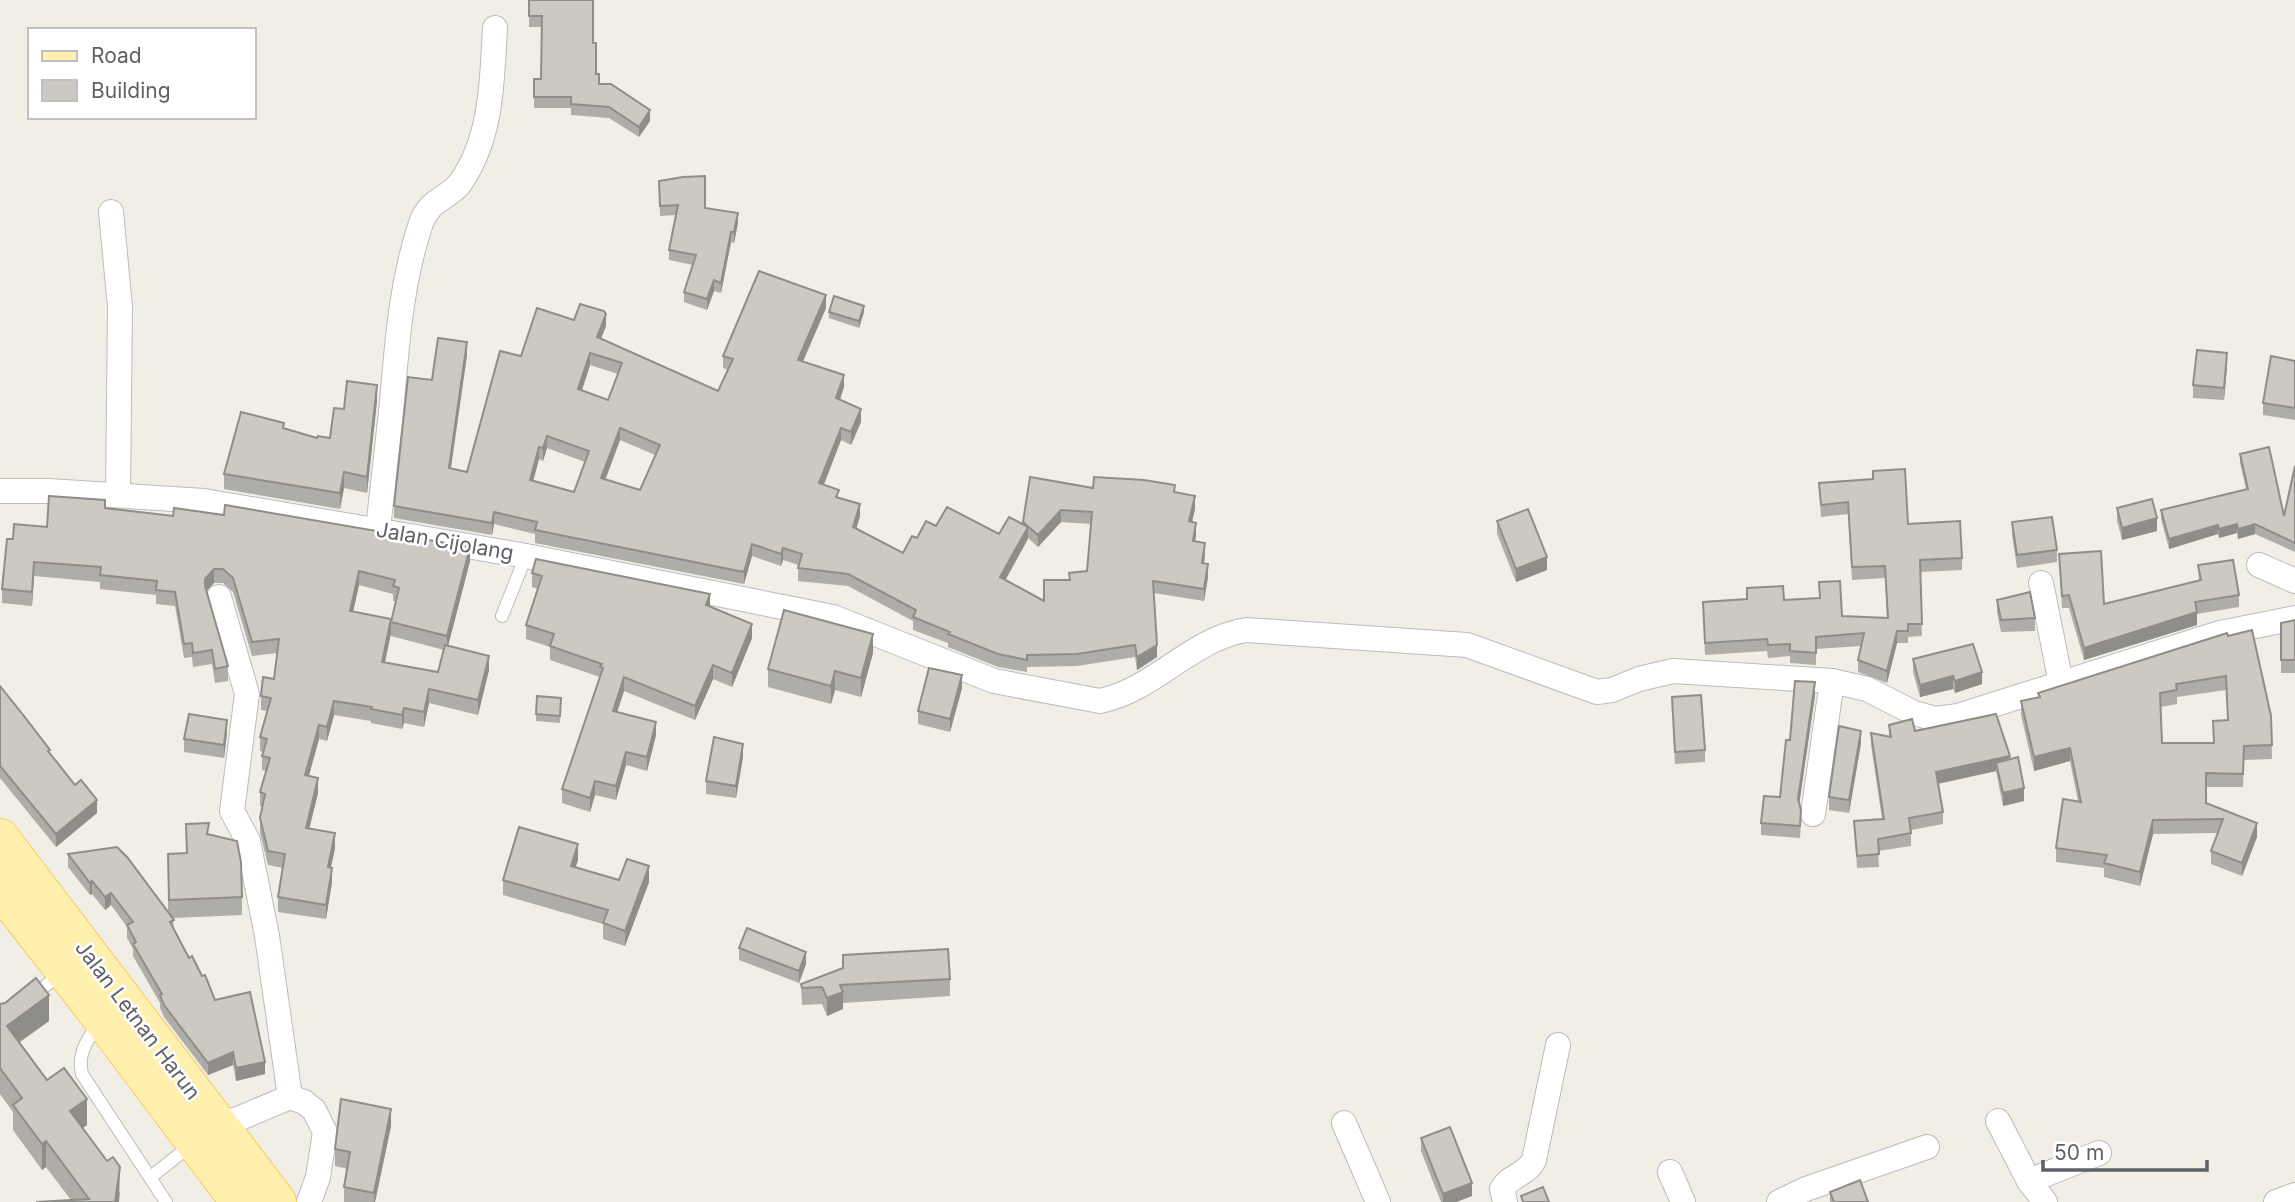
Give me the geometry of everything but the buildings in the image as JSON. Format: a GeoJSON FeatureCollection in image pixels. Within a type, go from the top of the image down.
{"type":"FeatureCollection","features":[{"type":"Feature","properties":{"kind":"main road","name":"Jalan Letnan Harun"},"geometry":{"type":"LineString","coordinates":[[0,838],[75,962],[101,1017],[206,1133],[277,1202]]}},
{"type":"Feature","properties":{"kind":"main road","name":"Jalan Letnan Harun"},"geometry":{"type":"LineString","coordinates":[[0,888],[75,962],[206,1133],[240,1202]]}},
{"type":"Feature","properties":{"kind":"street"},"geometry":{"type":"LineString","coordinates":[[378,529],[396,341],[406,277],[422,220],[433,203],[459,186],[475,160],[491,103],[495,29]]}},
{"type":"Feature","properties":{"kind":"street"},"geometry":{"type":"LineString","coordinates":[[111,212],[120,307],[118,495]]}},
{"type":"Feature","properties":{"kind":"street","name":"Jalan Cijolang"},"geometry":{"type":"LineString","coordinates":[[0,491],[204,501],[526,556],[832,617],[994,681],[1100,701],[1134,690],[1228,633],[1246,630],[1467,645],[1597,692],[1673,671],[1832,681],[1867,689],[1914,713],[1936,719],[1958,716],[2220,633],[2295,618]]}},
{"type":"Feature","properties":{"kind":"street"},"geometry":{"type":"LineString","coordinates":[[2259,565],[2295,581]]}},
{"type":"Feature","properties":{"kind":"street"},"geometry":{"type":"LineString","coordinates":[[2041,583],[2061,683]]}},
{"type":"Feature","properties":{"kind":"street"},"geometry":{"type":"LineString","coordinates":[[219,597],[247,694],[232,811],[248,842],[282,1024],[290,1097]]}},
{"type":"Feature","properties":{"kind":"street"},"geometry":{"type":"LineString","coordinates":[[1813,814],[1832,681]]}},
{"type":"Feature","properties":{"kind":"street"},"geometry":{"type":"LineString","coordinates":[[1499,1200],[1505,1183],[1531,1167],[1534,1160],[1558,1045]]}},
{"type":"Feature","properties":{"kind":"street"},"geometry":{"type":"LineString","coordinates":[[206,1133],[290,1097],[304,1102],[314,1110],[325,1132],[318,1177],[309,1202]]}},
{"type":"Feature","properties":{"kind":"street"},"geometry":{"type":"LineString","coordinates":[[1998,1121],[2029,1181],[2045,1202]]}},
{"type":"Feature","properties":{"kind":"street"},"geometry":{"type":"LineString","coordinates":[[1344,1123],[1378,1202]]}},
{"type":"Feature","properties":{"kind":"street"},"geometry":{"type":"LineString","coordinates":[[1779,1202],[1809,1196],[1927,1147]]}},
{"type":"Feature","properties":{"kind":"street"},"geometry":{"type":"LineString","coordinates":[[2029,1181],[2099,1153]]}},
{"type":"Feature","properties":{"kind":"street"},"geometry":{"type":"LineString","coordinates":[[1670,1172],[1683,1202]]}},
{"type":"Feature","properties":{"kind":"street"},"geometry":{"type":"LineString","coordinates":[[2276,1202],[2295,1195]]}},
{"type":"Feature","properties":{"kind":"lane"},"geometry":{"type":"LineString","coordinates":[[502,616],[526,556]]}},
{"type":"Feature","properties":{"kind":"lane"},"geometry":{"type":"LineString","coordinates":[[20,1007],[75,962]]}},
{"type":"Feature","properties":{"kind":"lane"},"geometry":{"type":"LineString","coordinates":[[101,1017],[82,1050],[79,1061],[82,1074],[166,1202]]}},
{"type":"Feature","properties":{"kind":"lane"},"geometry":{"type":"LineString","coordinates":[[150,1177],[206,1133]]}}]}
